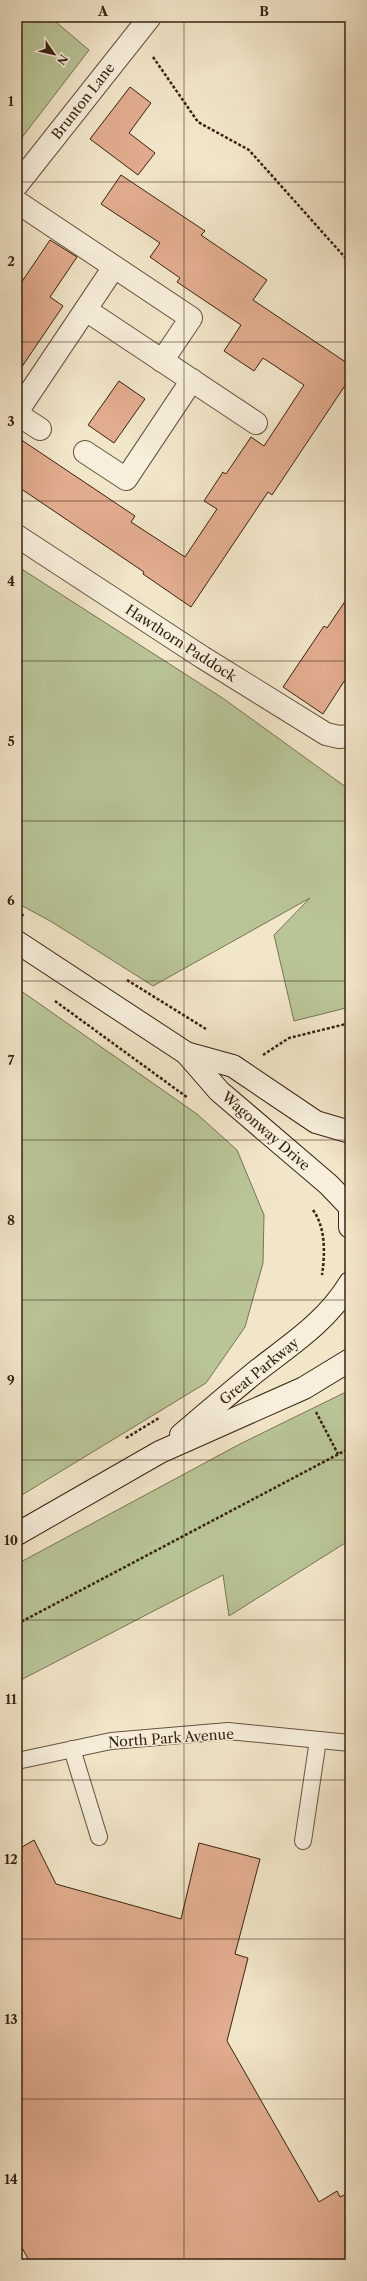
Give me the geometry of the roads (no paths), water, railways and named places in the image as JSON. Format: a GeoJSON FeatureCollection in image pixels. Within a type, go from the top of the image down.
{"type":"FeatureCollection","features":[{"type":"Feature","properties":{"kind":"street","name":"Brunton Lane"},"geometry":{"type":"LineString","coordinates":[[17,185],[150,17]]}},
{"type":"Feature","properties":{"kind":"street"},"geometry":{"type":"LineString","coordinates":[[17,202],[191,318],[162,361]]}},
{"type":"Feature","properties":{"kind":"street"},"geometry":{"type":"LineString","coordinates":[[40,429],[17,413],[114,267]]}},
{"type":"Feature","properties":{"kind":"street"},"geometry":{"type":"LineString","coordinates":[[86,310],[256,423]]}},
{"type":"Feature","properties":{"kind":"street"},"geometry":{"type":"LineString","coordinates":[[85,452],[126,479],[192,380]]}},
{"type":"Feature","properties":{"kind":"street","name":"Hawthorn Paddock"},"geometry":{"type":"LineString","coordinates":[[17,536],[202,657],[326,734],[339,737],[350,736]]}},
{"type":"Feature","properties":{"kind":"street","name":"Wagonway Drive"},"geometry":{"type":"LineString","coordinates":[[17,942],[186,1053],[219,1091],[329,1185],[350,1212]]}},
{"type":"Feature","properties":{"kind":"street","name":"Wagonway Drive"},"geometry":{"type":"LineString","coordinates":[[186,1053],[233,1066],[316,1122],[350,1132]]}},
{"type":"Feature","properties":{"kind":"street","name":"Great Parkway"},"geometry":{"type":"LineString","coordinates":[[160,1452],[257,1371],[313,1329],[331,1310],[350,1283]]}},
{"type":"Feature","properties":{"kind":"street","name":"Great Parkway"},"geometry":{"type":"LineString","coordinates":[[17,1534],[160,1452],[304,1388],[350,1360]]}},
{"type":"Feature","properties":{"kind":"lane","name":"North Park Avenue"},"geometry":{"type":"LineString","coordinates":[[17,1761],[111,1740],[228,1731],[350,1743]]}},
{"type":"Feature","properties":{"kind":"lane"},"geometry":{"type":"LineString","coordinates":[[303,1841],[318,1740]]}},
{"type":"Feature","properties":{"kind":"lane"},"geometry":{"type":"LineString","coordinates":[[72,1749],[99,1837]]}}]}
